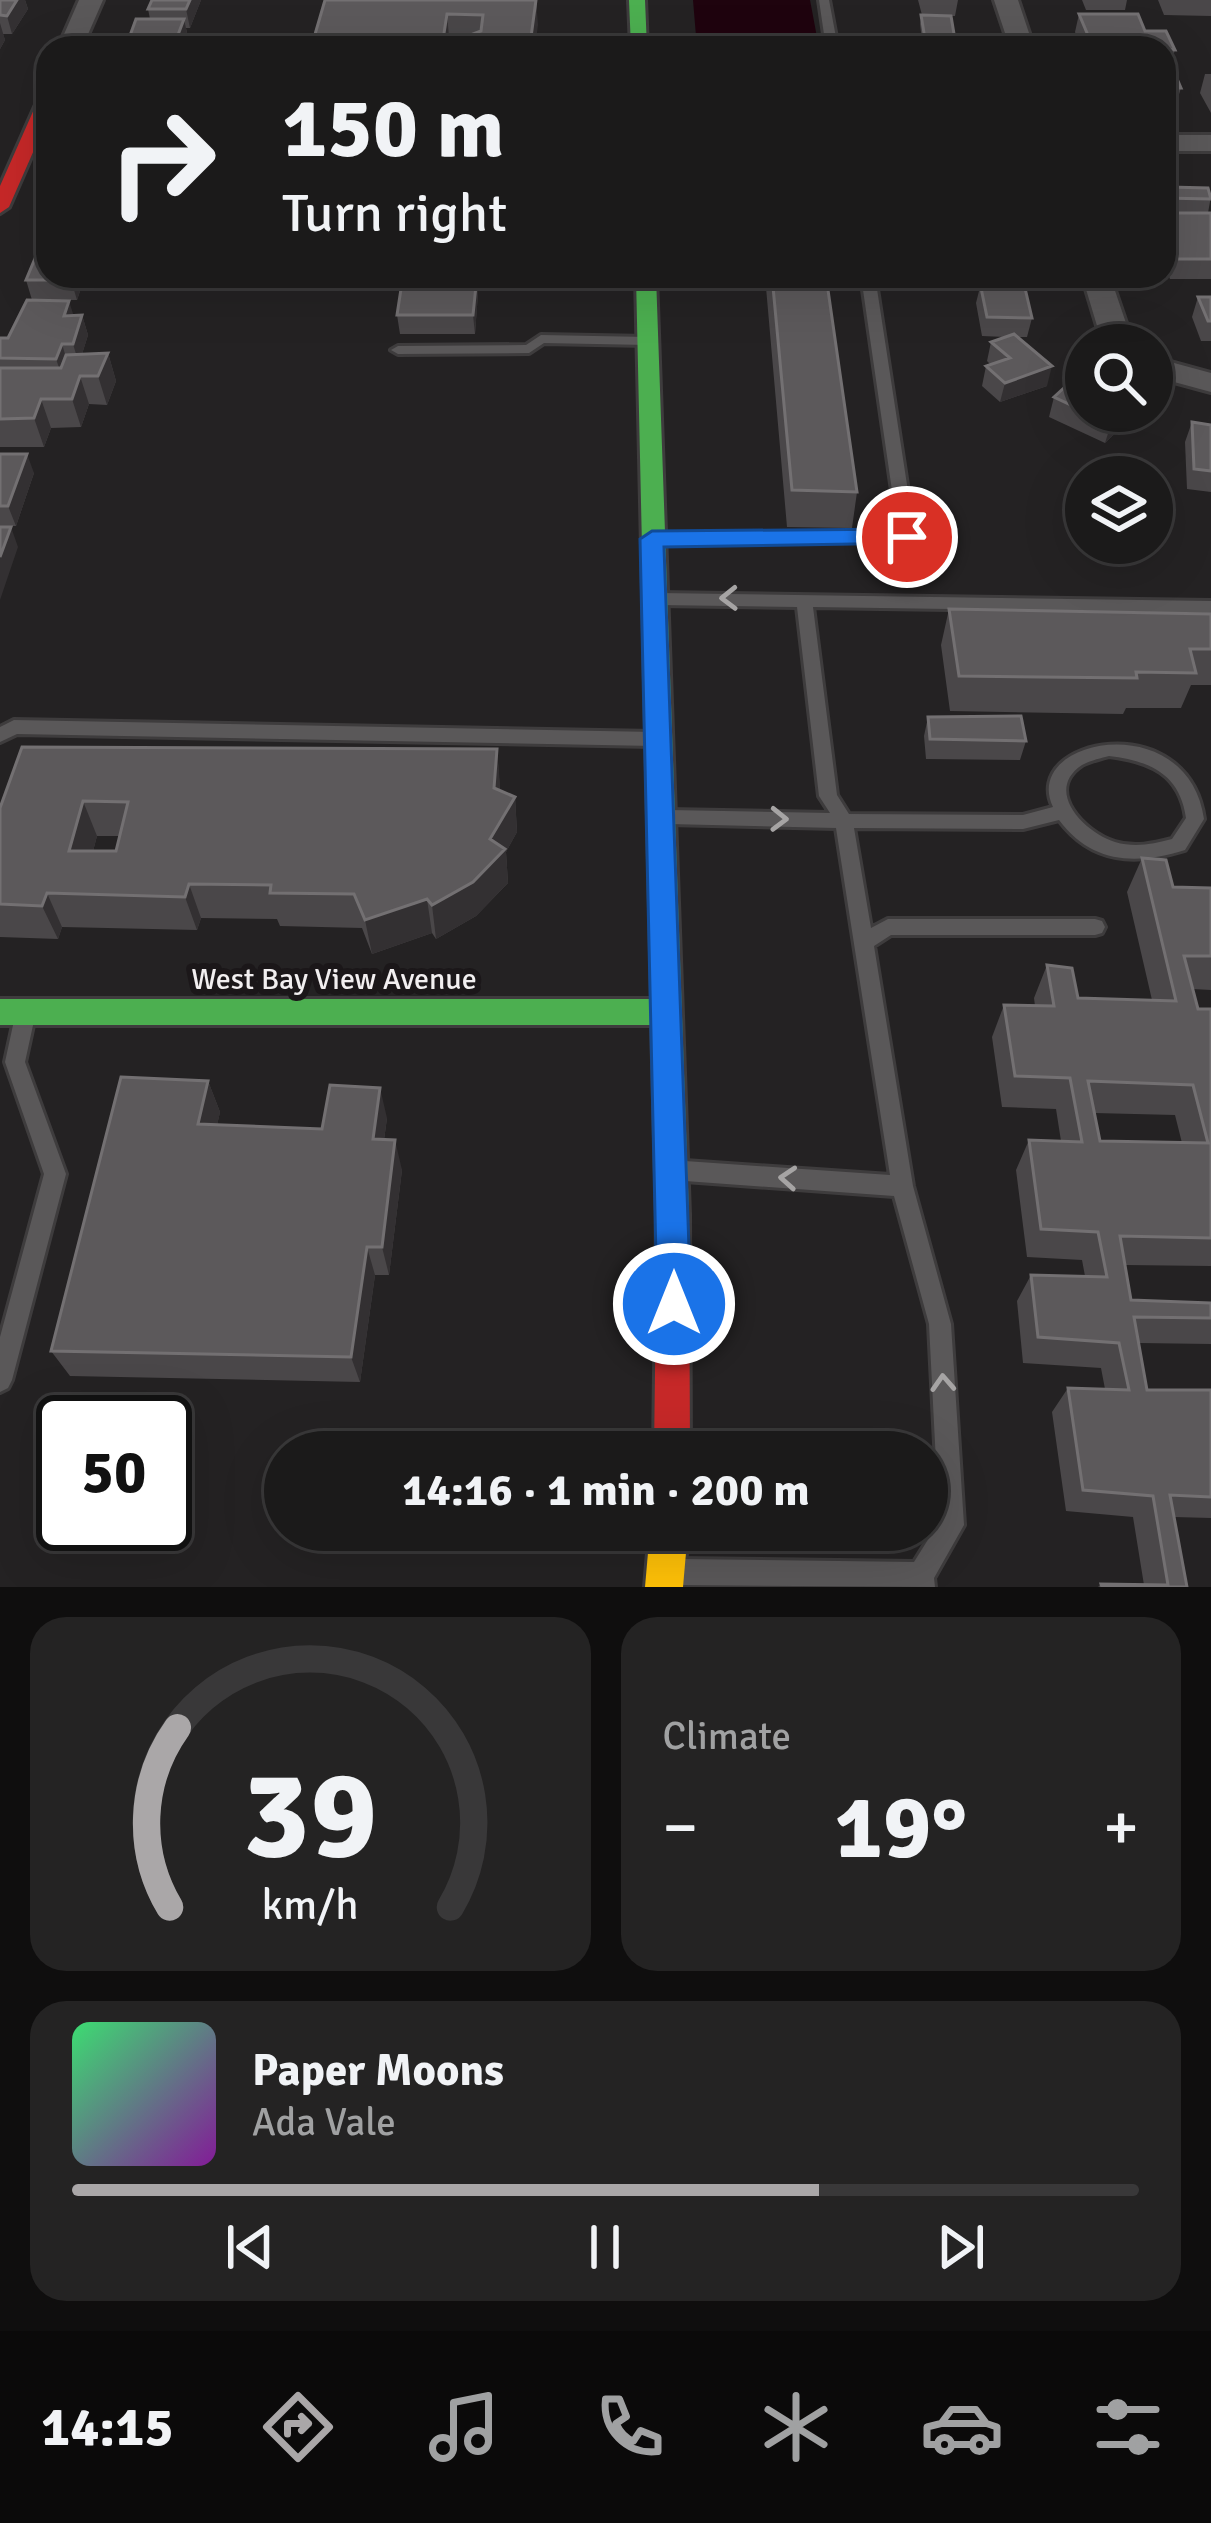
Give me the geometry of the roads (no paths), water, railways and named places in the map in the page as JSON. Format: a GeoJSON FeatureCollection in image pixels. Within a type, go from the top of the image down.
{"type":"FeatureCollection","features":[{"type":"Feature","properties":{"kind":"main road"},"geometry":{"type":"LineString","coordinates":[[637,0],[638,36]]}},
{"type":"Feature","properties":{"kind":"main road"},"geometry":{"type":"LineString","coordinates":[[0,207],[36,155]]}},
{"type":"Feature","properties":{"kind":"main road"},"geometry":{"type":"LineString","coordinates":[[646,288],[673,1171],[671,1431]]}},
{"type":"Feature","properties":{"kind":"main road","name":"West Bay View Avenue"},"geometry":{"type":"LineString","coordinates":[[13,1012],[668,1012]]}},
{"type":"Feature","properties":{"kind":"street"},"geometry":{"type":"LineString","coordinates":[[75,36],[91,0]]}},
{"type":"Feature","properties":{"kind":"street"},"geometry":{"type":"LineString","coordinates":[[1006,0],[1018,36]]}},
{"type":"Feature","properties":{"kind":"street"},"geometry":{"type":"LineString","coordinates":[[1176,143],[1211,143]]}},
{"type":"Feature","properties":{"kind":"street"},"geometry":{"type":"LineString","coordinates":[[1100,288],[1111,324]]}},
{"type":"Feature","properties":{"kind":"street"},"geometry":{"type":"LineString","coordinates":[[1173,372],[1211,383]]}},
{"type":"Feature","properties":{"kind":"lane"},"geometry":{"type":"LineString","coordinates":[[824,0],[830,36]]}},
{"type":"Feature","properties":{"kind":"lane"},"geometry":{"type":"LineString","coordinates":[[652,539],[907,537],[870,288]]}},
{"type":"Feature","properties":{"kind":"lane"},"geometry":{"type":"LineString","coordinates":[[398,350],[530,349],[541,339],[648,341]]}},
{"type":"Feature","properties":{"kind":"lane"},"geometry":{"type":"LineString","coordinates":[[665,1579],[921,1581],[952,1526],[940,1324],[902,1186],[844,821],[828,796],[804,599]]}},
{"type":"Feature","properties":{"kind":"lane"},"geometry":{"type":"LineString","coordinates":[[654,600],[1211,607]]}},
{"type":"Feature","properties":{"kind":"lane"},"geometry":{"type":"LineString","coordinates":[[0,735],[14,727],[659,739]]}},
{"type":"Feature","properties":{"kind":"lane"},"geometry":{"type":"LineString","coordinates":[[1109,749],[1156,760],[1176,773],[1195,803],[1196,819],[1178,845],[1142,856],[1093,844],[1060,812],[1056,793],[1060,776],[1088,752],[1109,749]]}},
{"type":"Feature","properties":{"kind":"lane"},"geometry":{"type":"LineString","coordinates":[[662,817],[1023,821],[1060,812]]}},
{"type":"Feature","properties":{"kind":"lane"},"geometry":{"type":"LineString","coordinates":[[862,943],[888,927],[1095,927]]}},
{"type":"Feature","properties":{"kind":"lane"},"geometry":{"type":"LineString","coordinates":[[0,1380],[55,1174],[15,1062],[13,1012]]}},
{"type":"Feature","properties":{"kind":"lane"},"geometry":{"type":"LineString","coordinates":[[673,1171],[902,1186]]}}]}
